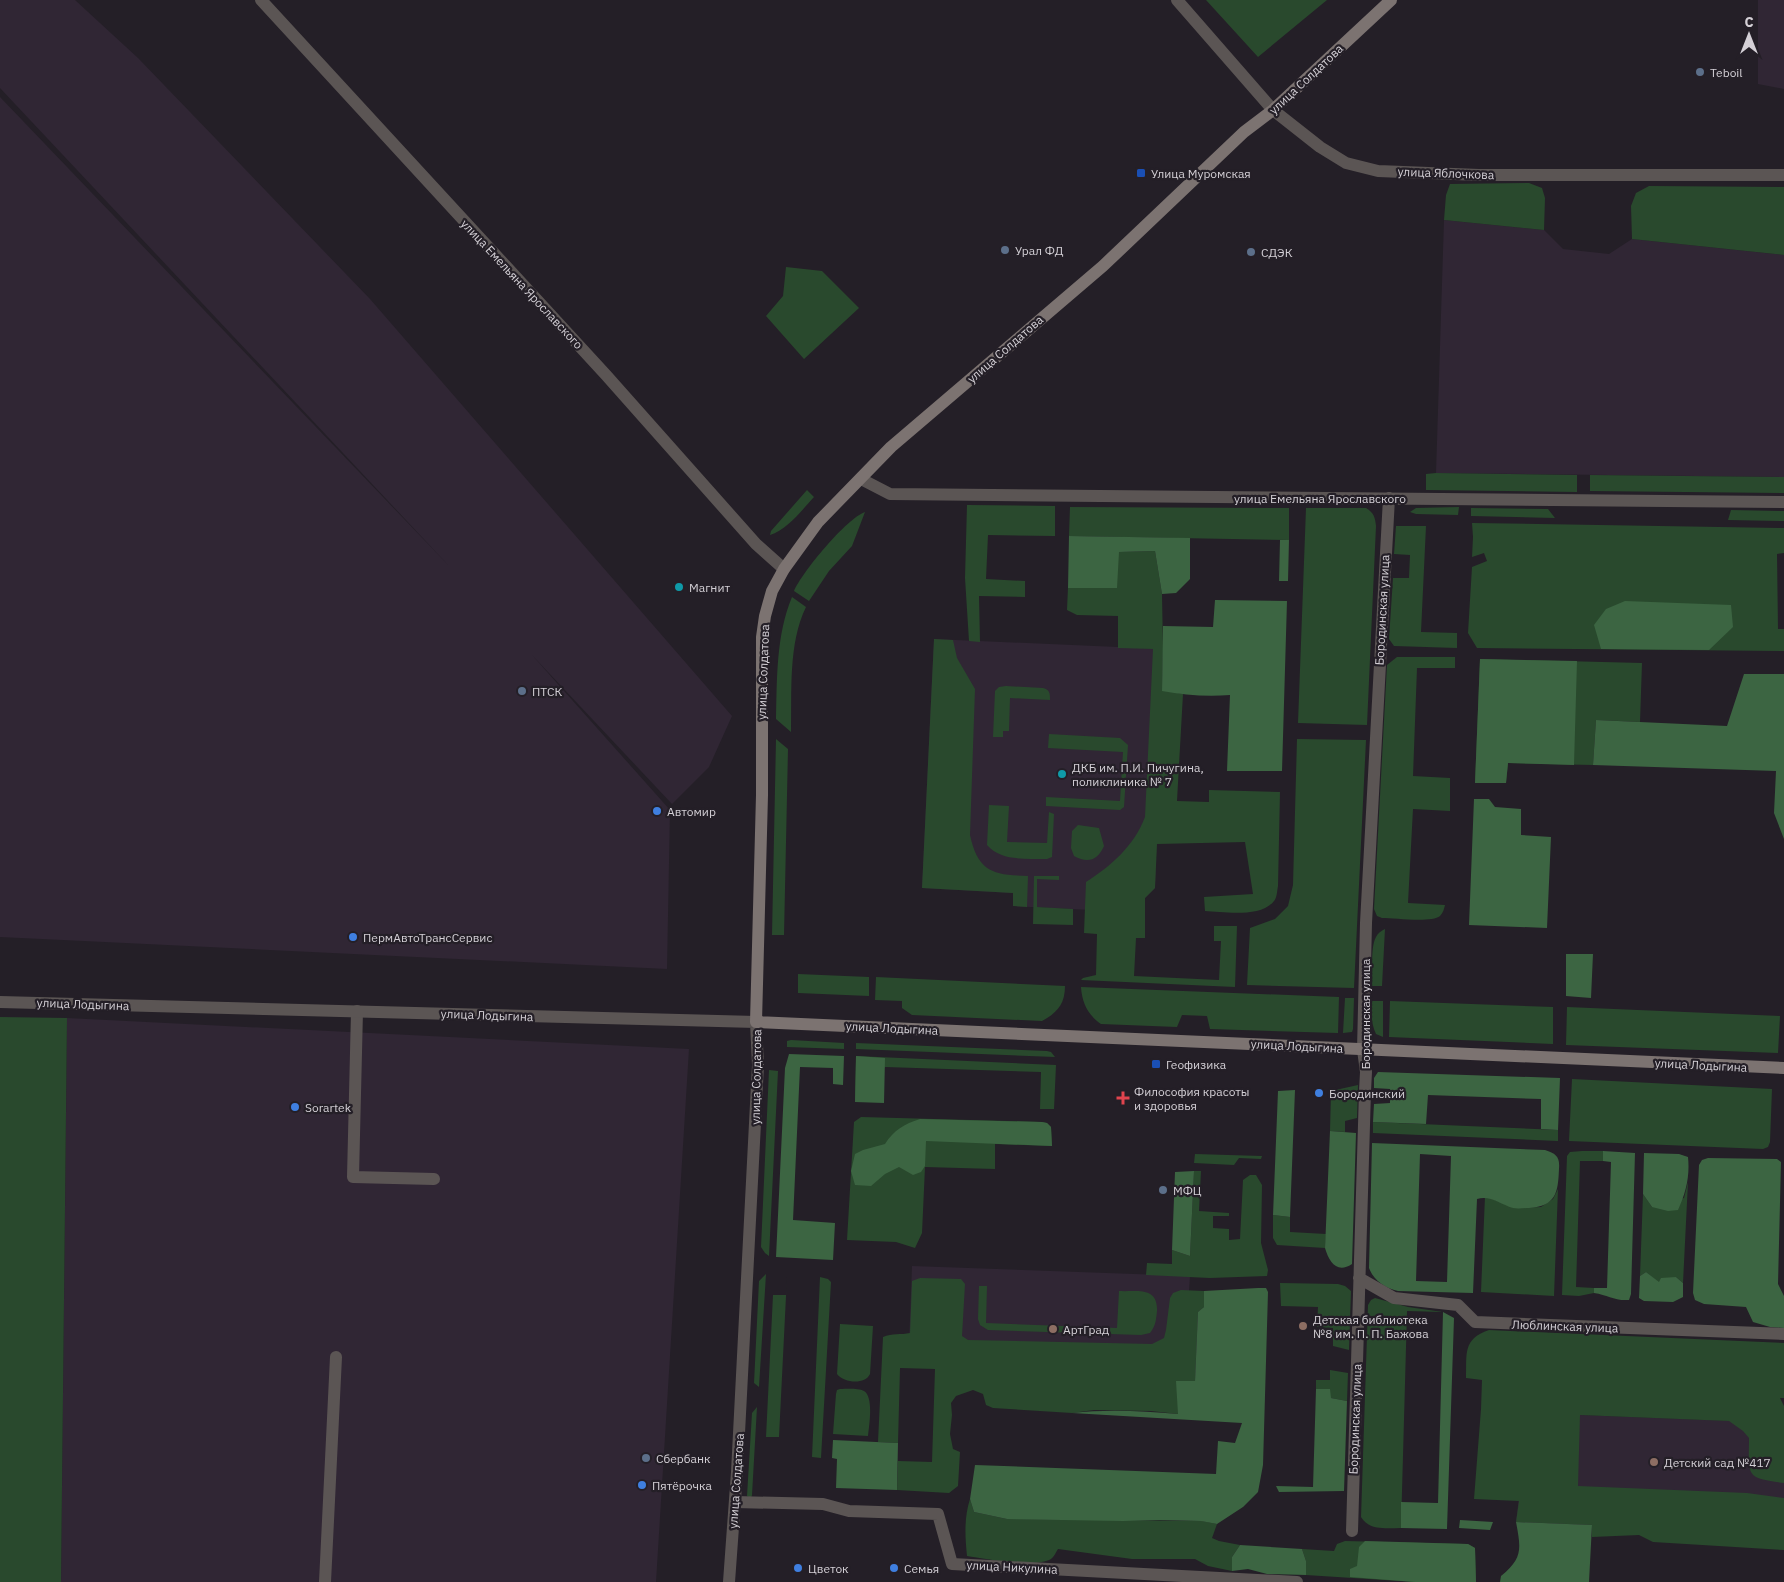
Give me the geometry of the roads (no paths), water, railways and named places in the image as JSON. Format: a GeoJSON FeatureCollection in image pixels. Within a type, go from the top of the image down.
{"type":"FeatureCollection","features":[{"type":"Feature","properties":{"kind":"main road","name":"улица Солдатова"},"geometry":{"type":"LineString","coordinates":[[756,1022],[761,804],[762,637],[765,616],[772,591],[784,568],[818,522],[891,447],[1102,266],[1244,132],[1273,110],[1391,0]]}},
{"type":"Feature","properties":{"kind":"main road","name":"улица Лодыгина"},"geometry":{"type":"LineString","coordinates":[[756,1022],[1784,1068]]}},
{"type":"Feature","properties":{"kind":"street","name":"улица Емельяна Ярославского"},"geometry":{"type":"LineString","coordinates":[[261,0],[606,375],[756,544],[784,568]]}},
{"type":"Feature","properties":{"kind":"street","name":"улица Яблочкова"},"geometry":{"type":"LineString","coordinates":[[1177,0],[1273,110],[1320,147],[1346,163],[1378,171],[1480,175],[1784,176]]}},
{"type":"Feature","properties":{"kind":"street","name":"улица Емельяна Ярославского"},"geometry":{"type":"LineString","coordinates":[[860,479],[890,494],[1784,502]]}},
{"type":"Feature","properties":{"kind":"street","name":"Бородинская улица"},"geometry":{"type":"LineString","coordinates":[[1352,1531],[1366,1091],[1363,1050],[1367,904],[1389,498]]}},
{"type":"Feature","properties":{"kind":"street","name":"улица Лодыгина"},"geometry":{"type":"LineString","coordinates":[[0,1002],[756,1022]]}},
{"type":"Feature","properties":{"kind":"street"},"geometry":{"type":"LineString","coordinates":[[357,1011],[353,1177],[434,1179]]}},
{"type":"Feature","properties":{"kind":"street","name":"улица Солдатова"},"geometry":{"type":"LineString","coordinates":[[729,1582],[735,1502],[758,1065],[756,1022]]}},
{"type":"Feature","properties":{"kind":"street","name":"Люблинская улица"},"geometry":{"type":"LineString","coordinates":[[1359,1278],[1394,1298],[1458,1305],[1475,1322],[1784,1334]]}},
{"type":"Feature","properties":{"kind":"street"},"geometry":{"type":"LineString","coordinates":[[325,1582],[336,1357]]}},
{"type":"Feature","properties":{"kind":"street","name":"улица Никулина"},"geometry":{"type":"LineString","coordinates":[[735,1502],[823,1504],[849,1511],[938,1514],[952,1564],[1297,1582]]}},
{"type":"Feature","properties":{"kind":"place","name":"Teboil"},"geometry":{"type":"Point","coordinates":[1700,72]}},
{"type":"Feature","properties":{"kind":"place","name":"Улица Муромская"},"geometry":{"type":"Point","coordinates":[1141,173]}},
{"type":"Feature","properties":{"kind":"place","name":"Урал ФД"},"geometry":{"type":"Point","coordinates":[1005,250]}},
{"type":"Feature","properties":{"kind":"place","name":"СДЭК"},"geometry":{"type":"Point","coordinates":[1251,252]}},
{"type":"Feature","properties":{"kind":"place","name":"Магнит"},"geometry":{"type":"Point","coordinates":[679,587]}},
{"type":"Feature","properties":{"kind":"place","name":"ПТСК"},"geometry":{"type":"Point","coordinates":[522,691]}},
{"type":"Feature","properties":{"kind":"place","name":"ДКБ им. П.И. Пичугина, поликлиника № 7"},"geometry":{"type":"Point","coordinates":[1062,774]}},
{"type":"Feature","properties":{"kind":"place","name":"Автомир"},"geometry":{"type":"Point","coordinates":[657,811]}},
{"type":"Feature","properties":{"kind":"place","name":"ПермАвтоТрансСервис"},"geometry":{"type":"Point","coordinates":[353,937]}},
{"type":"Feature","properties":{"kind":"place","name":"Геофизика"},"geometry":{"type":"Point","coordinates":[1156,1064]}},
{"type":"Feature","properties":{"kind":"place","name":"Бородинский"},"geometry":{"type":"Point","coordinates":[1319,1093]}},
{"type":"Feature","properties":{"kind":"place","name":"Философия красоты и здоровья"},"geometry":{"type":"Point","coordinates":[1123,1098]}},
{"type":"Feature","properties":{"kind":"place","name":"Sorartek"},"geometry":{"type":"Point","coordinates":[295,1107]}},
{"type":"Feature","properties":{"kind":"place","name":"МФЦ"},"geometry":{"type":"Point","coordinates":[1163,1190]}},
{"type":"Feature","properties":{"kind":"place","name":"Детская библиотека №8 им. П. П. Бажова"},"geometry":{"type":"Point","coordinates":[1303,1326]}},
{"type":"Feature","properties":{"kind":"place","name":"АртГрад"},"geometry":{"type":"Point","coordinates":[1053,1329]}},
{"type":"Feature","properties":{"kind":"place","name":"Сбербанк"},"geometry":{"type":"Point","coordinates":[646,1458]}},
{"type":"Feature","properties":{"kind":"place","name":"Детский сад №417"},"geometry":{"type":"Point","coordinates":[1654,1462]}},
{"type":"Feature","properties":{"kind":"place","name":"Пятёрочка"},"geometry":{"type":"Point","coordinates":[642,1485]}},
{"type":"Feature","properties":{"kind":"place","name":"Цветок"},"geometry":{"type":"Point","coordinates":[798,1568]}},
{"type":"Feature","properties":{"kind":"place","name":"Семья"},"geometry":{"type":"Point","coordinates":[894,1568]}}]}
